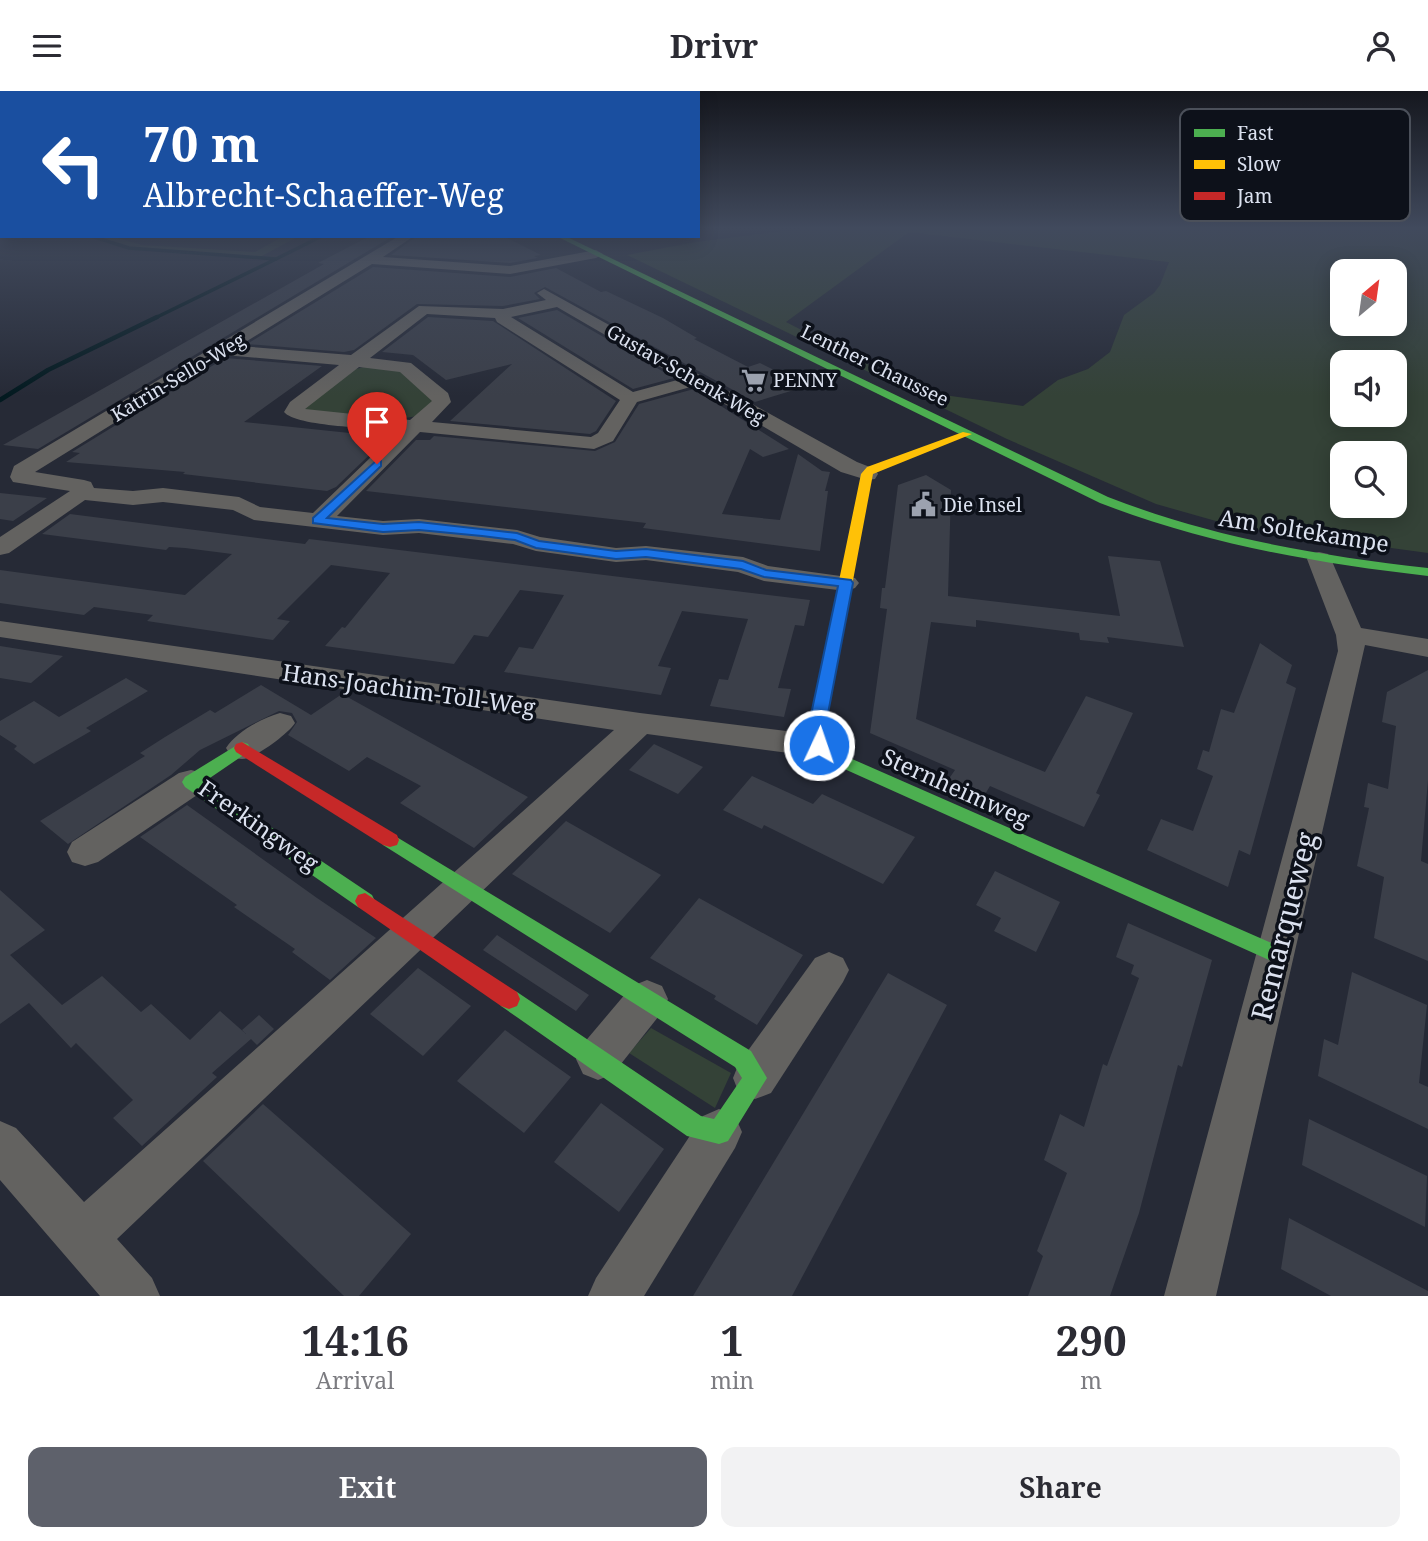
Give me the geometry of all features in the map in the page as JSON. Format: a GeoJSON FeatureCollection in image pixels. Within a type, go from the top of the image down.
{"type":"FeatureCollection","features":[{"type":"Feature","properties":{"kind":"street","name":"Katrin-Sello-Weg"},"geometry":{"type":"LineString","coordinates":[[81,493],[83,487],[21,477],[22,471],[331,283]]}},
{"type":"Feature","properties":{"kind":"street","name":"Gustav-Schenk-Weg"},"geometry":{"type":"LineString","coordinates":[[527,283],[849,467],[867,474]]}},
{"type":"Feature","properties":{"kind":"street","name":"Lenther Chaussee"},"geometry":{"type":"LineString","coordinates":[[657,283],[1134,514]]}},
{"type":"Feature","properties":{"kind":"street"},"geometry":{"type":"LineString","coordinates":[[559,302],[503,314],[424,309],[297,406],[295,412],[303,415],[594,443],[606,437],[630,398],[696,380]]}},
{"type":"Feature","properties":{"kind":"street"},"geometry":{"type":"LineString","coordinates":[[503,314],[503,319],[630,398]]}},
{"type":"Feature","properties":{"kind":"street"},"geometry":{"type":"LineString","coordinates":[[223,350],[405,367],[441,397],[442,402],[317,521]]}},
{"type":"Feature","properties":{"kind":"street"},"geometry":{"type":"LineString","coordinates":[[819,745],[817,729],[867,474],[871,469],[967,433]]}},
{"type":"Feature","properties":{"kind":"street"},"geometry":{"type":"LineString","coordinates":[[0,548],[81,493],[133,498],[163,495],[239,504],[254,513],[383,528],[419,526],[517,537],[536,544],[616,555],[646,553],[743,565],[764,573],[846,583]]}},
{"type":"Feature","properties":{"kind":"street","name":"Am Soltekampe"},"geometry":{"type":"LineString","coordinates":[[1134,514],[1221,543],[1319,559],[1428,572]]}},
{"type":"Feature","properties":{"kind":"street","name":"Remarqueweg"},"geometry":{"type":"LineString","coordinates":[[1190,1296],[1352,651],[1350,635],[1319,559]]}},
{"type":"Feature","properties":{"kind":"street","name":"Hans-Joachim-Toll-Weg"},"geometry":{"type":"LineString","coordinates":[[0,629],[640,723],[792,744],[819,745]]}},
{"type":"Feature","properties":{"kind":"street"},"geometry":{"type":"LineString","coordinates":[[1350,635],[1412,643],[1428,649]]}},
{"type":"Feature","properties":{"kind":"street"},"geometry":{"type":"LineString","coordinates":[[280,723],[242,748],[743,1059],[755,1078]]}},
{"type":"Feature","properties":{"kind":"street"},"geometry":{"type":"LineString","coordinates":[[83,1237],[640,723]]}},
{"type":"Feature","properties":{"kind":"street","name":"Sternheimweg"},"geometry":{"type":"LineString","coordinates":[[819,745],[837,759],[1276,954]]}},
{"type":"Feature","properties":{"kind":"street","name":"Frerkingweg"},"geometry":{"type":"LineString","coordinates":[[242,748],[191,782],[696,1127],[719,1132]]}},
{"type":"Feature","properties":{"kind":"street"},"geometry":{"type":"LineString","coordinates":[[85,852],[191,782]]}},
{"type":"Feature","properties":{"kind":"street"},"geometry":{"type":"LineString","coordinates":[[614,1296],[719,1132],[829,970]]}},
{"type":"Feature","properties":{"kind":"street"},"geometry":{"type":"LineString","coordinates":[[598,1059],[648,999]]}},
{"type":"Feature","properties":{"kind":"street"},"geometry":{"type":"LineString","coordinates":[[0,1144],[134,1296]]}},
{"type":"Feature","properties":{"kind":"green space"},"geometry":{"type":"Polygon","coordinates":[[[685,283],[839,283],[786,322],[922,392],[1023,406],[1058,380],[1088,369],[1110,352],[1124,315],[1154,293],[1161,283],[1330,283],[1330,336],[1407,336],[1407,283],[1428,283],[1428,553],[1237,527],[1156,504],[1007,439],[685,283]]]}},
{"type":"Feature","properties":{"kind":"green space"},"geometry":{"type":"Polygon","coordinates":[[[364,367],[399,370],[435,401],[418,416],[398,419],[302,410],[352,370],[364,367]]]}},
{"type":"Feature","properties":{"kind":"green space"},"geometry":{"type":"Polygon","coordinates":[[[651,1028],[731,1073],[715,1108],[629,1053],[651,1028]]]}},
{"type":"Feature","properties":{"kind":"building"},"geometry":{"type":"Polygon","coordinates":[[[290,283],[314,283],[38,449],[3,445],[290,283]]]}},
{"type":"Feature","properties":{"kind":"building"},"geometry":{"type":"Polygon","coordinates":[[[346,283],[585,283],[663,318],[697,338],[694,339],[748,367],[760,363],[796,381],[784,385],[794,390],[755,402],[545,287],[534,293],[540,299],[503,306],[417,304],[354,350],[344,352],[247,344],[346,283]]]}},
{"type":"Feature","properties":{"kind":"building"},"geometry":{"type":"Polygon","coordinates":[[[557,310],[674,378],[633,389],[518,318],[557,310]]]}},
{"type":"Feature","properties":{"kind":"building"},"geometry":{"type":"Polygon","coordinates":[[[428,317],[493,321],[616,401],[596,431],[590,434],[450,421],[512,364],[446,380],[413,355],[382,352],[428,317]]]}},
{"type":"Feature","properties":{"kind":"building"},"geometry":{"type":"Polygon","coordinates":[[[225,358],[322,366],[244,422],[388,437],[336,487],[327,491],[183,474],[185,472],[66,462],[80,453],[72,452],[225,358]]]}},
{"type":"Feature","properties":{"kind":"building"},"geometry":{"type":"Polygon","coordinates":[[[694,389],[789,449],[763,457],[750,449],[722,514],[780,520],[798,454],[822,471],[830,472],[825,491],[828,491],[820,551],[643,528],[646,523],[366,491],[416,440],[430,440],[434,436],[595,451],[615,442],[639,404],[694,389]]]}},
{"type":"Feature","properties":{"kind":"building"},"geometry":{"type":"Polygon","coordinates":[[[926,475],[951,490],[948,596],[1120,616],[1108,556],[1160,561],[1184,647],[1107,637],[1109,643],[1080,640],[1079,633],[976,620],[976,627],[931,622],[916,719],[1045,772],[1086,696],[1133,713],[1096,793],[1100,795],[1084,827],[990,786],[984,796],[948,780],[955,770],[870,733],[887,609],[880,608],[882,588],[885,588],[898,485],[926,475]]]}},
{"type":"Feature","properties":{"kind":"building"},"geometry":{"type":"Polygon","coordinates":[[[0,493],[47,498],[13,521],[0,519],[0,493]]]}},
{"type":"Feature","properties":{"kind":"building"},"geometry":{"type":"Polygon","coordinates":[[[70,514],[305,544],[309,539],[810,600],[804,626],[795,625],[778,688],[791,689],[784,717],[710,706],[719,679],[728,680],[748,619],[682,611],[658,666],[671,668],[661,695],[504,672],[519,647],[533,649],[564,595],[520,590],[488,637],[474,635],[454,664],[325,646],[342,627],[345,628],[390,573],[331,565],[277,619],[290,621],[273,640],[147,621],[153,615],[94,607],[84,615],[0,603],[0,570],[185,595],[232,554],[169,547],[166,550],[42,534],[70,514]]]}},
{"type":"Feature","properties":{"kind":"building"},"geometry":{"type":"Polygon","coordinates":[[[1260,643],[1292,665],[1286,683],[1296,688],[1250,855],[1239,850],[1228,887],[1147,850],[1161,819],[1193,831],[1213,776],[1197,769],[1203,750],[1209,752],[1221,709],[1234,713],[1260,643]]]}},
{"type":"Feature","properties":{"kind":"building"},"geometry":{"type":"Polygon","coordinates":[[[0,646],[63,656],[31,683],[0,678],[0,646]]]}},
{"type":"Feature","properties":{"kind":"building"},"geometry":{"type":"Polygon","coordinates":[[[1428,670],[1428,780],[1421,861],[1428,864],[1428,961],[1374,938],[1384,877],[1357,866],[1369,808],[1364,807],[1368,783],[1388,789],[1396,726],[1382,722],[1387,692],[1428,670]]]}},
{"type":"Feature","properties":{"kind":"building"},"geometry":{"type":"Polygon","coordinates":[[[126,678],[148,691],[86,728],[91,731],[34,764],[14,749],[17,746],[0,735],[0,721],[34,701],[59,717],[126,678]]]}},
{"type":"Feature","properties":{"kind":"building"},"geometry":{"type":"Polygon","coordinates":[[[261,685],[311,715],[342,694],[528,797],[474,848],[400,803],[421,786],[367,757],[349,771],[288,735],[297,722],[292,713],[279,711],[200,750],[171,775],[68,844],[40,821],[145,756],[140,753],[165,737],[210,710],[215,713],[261,685]]]}},
{"type":"Feature","properties":{"kind":"building"},"geometry":{"type":"Polygon","coordinates":[[[654,744],[703,767],[678,794],[629,770],[654,744]]]}},
{"type":"Feature","properties":{"kind":"building"},"geometry":{"type":"Polygon","coordinates":[[[752,776],[813,804],[822,794],[915,837],[883,884],[764,825],[762,829],[723,810],[752,776]]]}},
{"type":"Feature","properties":{"kind":"building"},"geometry":{"type":"Polygon","coordinates":[[[187,805],[376,938],[330,980],[292,952],[295,949],[234,907],[237,905],[140,837],[187,805]]]}},
{"type":"Feature","properties":{"kind":"building"},"geometry":{"type":"Polygon","coordinates":[[[566,821],[661,875],[610,933],[512,874],[566,821]]]}},
{"type":"Feature","properties":{"kind":"building"},"geometry":{"type":"Polygon","coordinates":[[[995,871],[1060,902],[1036,952],[994,931],[1001,918],[976,905],[995,871]]]}},
{"type":"Feature","properties":{"kind":"building"},"geometry":{"type":"Polygon","coordinates":[[[0,890],[45,930],[10,955],[62,1005],[102,976],[141,1012],[151,1004],[190,1040],[220,1011],[246,1034],[242,1030],[259,1015],[274,1029],[257,1045],[251,1039],[212,1073],[217,1077],[142,1146],[113,1118],[133,1100],[76,1043],[71,1048],[29,1003],[0,1024],[0,890]]]}},
{"type":"Feature","properties":{"kind":"building"},"geometry":{"type":"Polygon","coordinates":[[[699,898],[803,955],[757,1025],[714,999],[716,996],[650,958],[699,898]]]}},
{"type":"Feature","properties":{"kind":"building"},"geometry":{"type":"Polygon","coordinates":[[[1128,923],[1212,960],[1182,1067],[1178,1065],[1139,1213],[1110,1296],[1028,1296],[1043,1256],[1037,1251],[1067,1173],[1044,1160],[1060,1114],[1084,1127],[1103,1064],[1107,1066],[1139,978],[1131,974],[1134,965],[1116,957],[1128,923]]]}},
{"type":"Feature","properties":{"kind":"building"},"geometry":{"type":"Polygon","coordinates":[[[497,935],[589,995],[576,1011],[483,950],[497,935]]]}},
{"type":"Feature","properties":{"kind":"building"},"geometry":{"type":"Polygon","coordinates":[[[418,968],[471,1006],[423,1056],[370,1014],[418,968]]]}},
{"type":"Feature","properties":{"kind":"building"},"geometry":{"type":"Polygon","coordinates":[[[1352,972],[1427,1005],[1419,1083],[1428,1087],[1428,1129],[1318,1076],[1324,1039],[1338,1045],[1352,972]]]}},
{"type":"Feature","properties":{"kind":"building"},"geometry":{"type":"Polygon","coordinates":[[[888,973],[947,1005],[792,1296],[693,1296],[888,973]]]}},
{"type":"Feature","properties":{"kind":"building"},"geometry":{"type":"Polygon","coordinates":[[[505,1030],[571,1077],[524,1133],[457,1081],[505,1030]]]}},
{"type":"Feature","properties":{"kind":"building"},"geometry":{"type":"Polygon","coordinates":[[[601,1103],[664,1149],[619,1212],[554,1162],[601,1103]]]}},
{"type":"Feature","properties":{"kind":"building"},"geometry":{"type":"Polygon","coordinates":[[[263,1104],[411,1234],[359,1296],[344,1296],[203,1161],[263,1104]]]}},
{"type":"Feature","properties":{"kind":"building"},"geometry":{"type":"Polygon","coordinates":[[[1309,1119],[1427,1176],[1425,1227],[1302,1165],[1309,1119]]]}},
{"type":"Feature","properties":{"kind":"building"},"geometry":{"type":"Polygon","coordinates":[[[1289,1218],[1428,1291],[1428,1296],[1331,1296],[1281,1269],[1289,1218]]]}},
{"type":"Feature","properties":{"kind":"waterway"},"geometry":{"type":"LineString","coordinates":[[153,319],[226,283]]}},
{"type":"Feature","properties":{"kind":"waterway"},"geometry":{"type":"LineString","coordinates":[[0,400],[48,370],[157,317]]}},
{"type":"Feature","properties":{"kind":"traffic: fast"},"geometry":{"type":"LineString","coordinates":[[657,283],[1104,500],[1144,516],[1224,540],[1303,556],[1428,572]]}},
{"type":"Feature","properties":{"kind":"traffic: fast"},"geometry":{"type":"LineString","coordinates":[[824,692],[817,729],[819,746],[837,759],[1276,954]]}},
{"type":"Feature","properties":{"kind":"traffic: fast"},"geometry":{"type":"LineString","coordinates":[[242,748],[191,782],[365,901]]}},
{"type":"Feature","properties":{"kind":"traffic: fast"},"geometry":{"type":"LineString","coordinates":[[390,840],[743,1059],[755,1078],[719,1132],[696,1127],[509,999]]}},
{"type":"Feature","properties":{"kind":"traffic: slow"},"geometry":{"type":"LineString","coordinates":[[824,692],[867,474],[871,469],[967,434]]}},
{"type":"Feature","properties":{"kind":"traffic: jam"},"geometry":{"type":"LineString","coordinates":[[242,748],[390,840]]}},
{"type":"Feature","properties":{"kind":"traffic: jam"},"geometry":{"type":"LineString","coordinates":[[365,901],[509,999]]}},
{"type":"Feature","properties":{"kind":"place","name":"PENNY"},"geometry":{"type":"Point","coordinates":[753,380]}},
{"type":"Feature","properties":{"kind":"place","name":"Die Insel"},"geometry":{"type":"Point","coordinates":[923,505]}},
{"type":"Feature","properties":{"kind":"route"},"geometry":{"type":"LineString","coordinates":[[377,464],[317,521],[383,528],[419,526],[517,537],[536,544],[616,555],[646,553],[743,565],[764,573],[846,583],[817,729],[819,745]]}}]}
